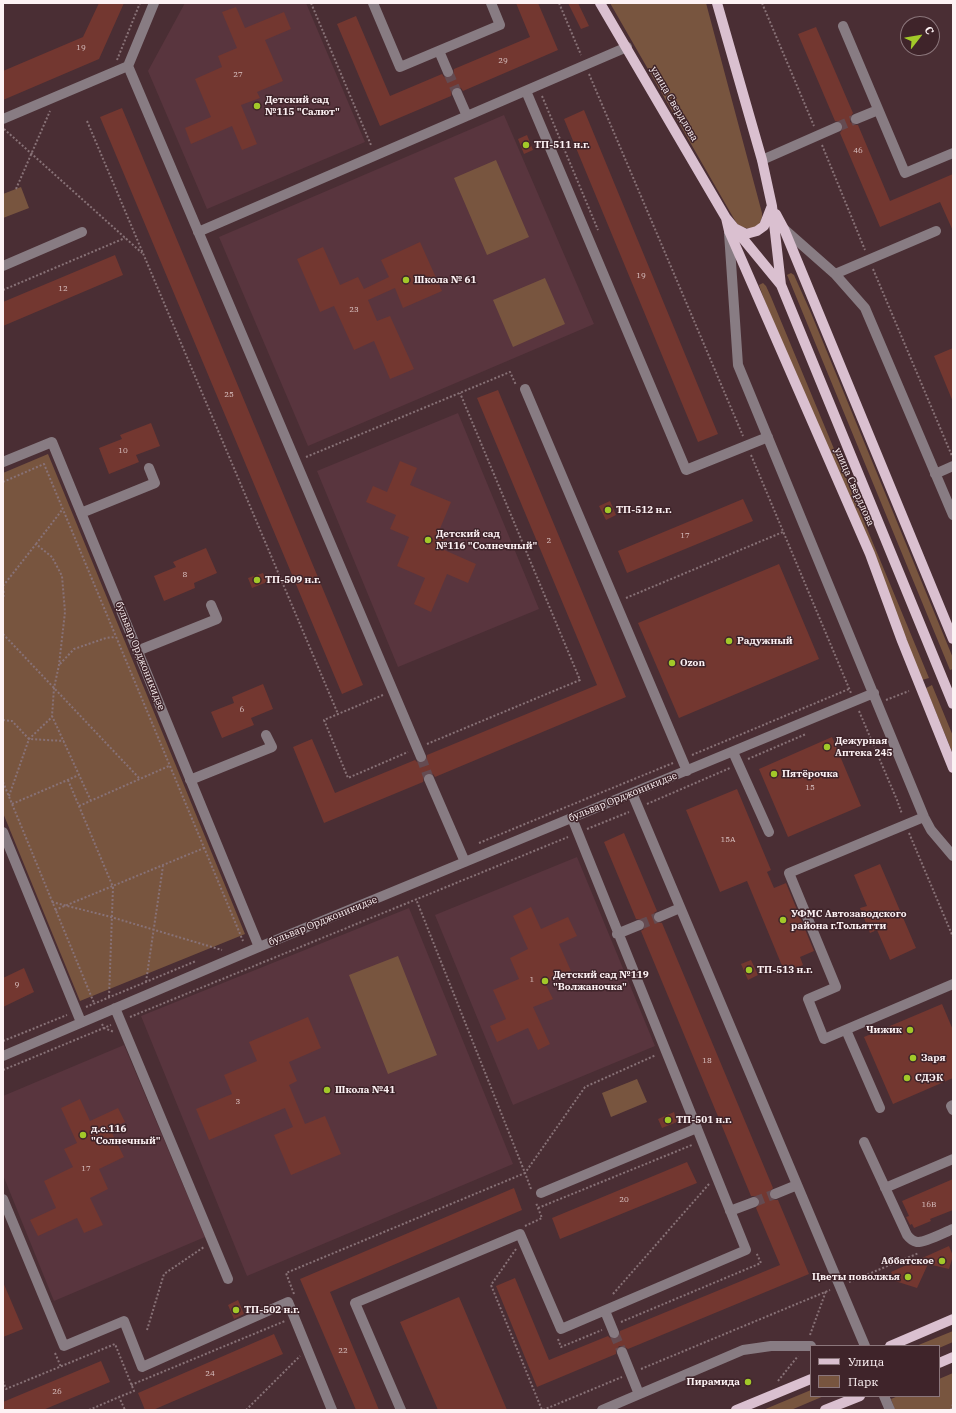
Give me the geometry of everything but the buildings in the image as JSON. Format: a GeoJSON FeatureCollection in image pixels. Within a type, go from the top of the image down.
{"type":"FeatureCollection","features":[{"type":"Feature","properties":{"kind":"main road","name":"улица Свердлова"},"geometry":{"type":"LineString","coordinates":[[600,3],[726,218],[870,554],[902,641],[953,768]]}},
{"type":"Feature","properties":{"kind":"main road","name":"улица Свердлова"},"geometry":{"type":"LineString","coordinates":[[717,3],[762,160],[772,206],[781,285],[953,704]]}},
{"type":"Feature","properties":{"kind":"main road","name":"улица Свердлова"},"geometry":{"type":"LineString","coordinates":[[772,206],[784,229],[953,639]]}},
{"type":"Feature","properties":{"kind":"main road"},"geometry":{"type":"LineString","coordinates":[[731,230],[746,234],[757,231],[764,226],[772,206]]}},
{"type":"Feature","properties":{"kind":"main road","name":"улица Свердлова"},"geometry":{"type":"LineString","coordinates":[[731,230],[781,285]]}},
{"type":"Feature","properties":{"kind":"main road"},"geometry":{"type":"LineString","coordinates":[[892,1345],[953,1319]]}},
{"type":"Feature","properties":{"kind":"main road"},"geometry":{"type":"LineString","coordinates":[[940,1363],[953,1357]]}},
{"type":"Feature","properties":{"kind":"main road"},"geometry":{"type":"LineString","coordinates":[[736,1410],[810,1379]]}},
{"type":"Feature","properties":{"kind":"main road"},"geometry":{"type":"LineString","coordinates":[[825,1410],[858,1397]]}},
{"type":"Feature","properties":{"kind":"street"},"geometry":{"type":"LineString","coordinates":[[3,119],[128,66],[154,3]]}},
{"type":"Feature","properties":{"kind":"street"},"geometry":{"type":"LineString","coordinates":[[373,3],[400,67],[500,25],[491,3]]}},
{"type":"Feature","properties":{"kind":"street"},"geometry":{"type":"LineString","coordinates":[[843,26],[905,173],[953,154]]}},
{"type":"Feature","properties":{"kind":"street"},"geometry":{"type":"LineString","coordinates":[[198,232],[627,47]]}},
{"type":"Feature","properties":{"kind":"street"},"geometry":{"type":"LineString","coordinates":[[439,51],[448,72]]}},
{"type":"Feature","properties":{"kind":"street"},"geometry":{"type":"LineString","coordinates":[[128,66],[419,753]]}},
{"type":"Feature","properties":{"kind":"street"},"geometry":{"type":"LineString","coordinates":[[526,90],[686,470],[768,437]]}},
{"type":"Feature","properties":{"kind":"street"},"geometry":{"type":"LineString","coordinates":[[457,93],[466,116]]}},
{"type":"Feature","properties":{"kind":"street"},"geometry":{"type":"LineString","coordinates":[[856,119],[878,110]]}},
{"type":"Feature","properties":{"kind":"street"},"geometry":{"type":"LineString","coordinates":[[762,160],[837,127]]}},
{"type":"Feature","properties":{"kind":"street"},"geometry":{"type":"LineString","coordinates":[[784,229],[835,274],[865,308],[953,515]]}},
{"type":"Feature","properties":{"kind":"street"},"geometry":{"type":"LineString","coordinates":[[731,230],[738,365],[924,817],[931,830],[953,856]]}},
{"type":"Feature","properties":{"kind":"street"},"geometry":{"type":"LineString","coordinates":[[835,274],[936,231]]}},
{"type":"Feature","properties":{"kind":"street"},"geometry":{"type":"LineString","coordinates":[[3,266],[82,232]]}},
{"type":"Feature","properties":{"kind":"street"},"geometry":{"type":"LineString","coordinates":[[525,389],[686,771]]}},
{"type":"Feature","properties":{"kind":"street","name":"бульвар Орджоникидзе"},"geometry":{"type":"LineString","coordinates":[[3,462],[52,442],[259,947],[874,693]]}},
{"type":"Feature","properties":{"kind":"street"},"geometry":{"type":"LineString","coordinates":[[936,474],[953,466]]}},
{"type":"Feature","properties":{"kind":"street"},"geometry":{"type":"LineString","coordinates":[[81,513],[155,483],[149,468]]}},
{"type":"Feature","properties":{"kind":"street"},"geometry":{"type":"LineString","coordinates":[[137,650],[217,619],[211,605]]}},
{"type":"Feature","properties":{"kind":"street"},"geometry":{"type":"LineString","coordinates":[[190,780],[272,747],[266,735]]}},
{"type":"Feature","properties":{"kind":"street"},"geometry":{"type":"LineString","coordinates":[[733,752],[769,832]]}},
{"type":"Feature","properties":{"kind":"street"},"geometry":{"type":"LineString","coordinates":[[429,779],[465,862]]}},
{"type":"Feature","properties":{"kind":"street"},"geometry":{"type":"LineString","coordinates":[[632,793],[864,1345]]}},
{"type":"Feature","properties":{"kind":"street"},"geometry":{"type":"LineString","coordinates":[[924,817],[789,873],[836,987],[808,999],[824,1039],[953,984]]}},
{"type":"Feature","properties":{"kind":"street"},"geometry":{"type":"LineString","coordinates":[[401,1410],[355,1303],[520,1234],[561,1329],[746,1250],[572,818]]}},
{"type":"Feature","properties":{"kind":"street"},"geometry":{"type":"LineString","coordinates":[[3,832],[81,1022]]}},
{"type":"Feature","properties":{"kind":"street"},"geometry":{"type":"LineString","coordinates":[[659,917],[680,908]]}},
{"type":"Feature","properties":{"kind":"street"},"geometry":{"type":"LineString","coordinates":[[618,934],[639,925]]}},
{"type":"Feature","properties":{"kind":"street"},"geometry":{"type":"LineString","coordinates":[[3,1056],[259,947]]}},
{"type":"Feature","properties":{"kind":"street"},"geometry":{"type":"LineString","coordinates":[[115,1008],[228,1279]]}},
{"type":"Feature","properties":{"kind":"street"},"geometry":{"type":"LineString","coordinates":[[846,1030],[880,1108]]}},
{"type":"Feature","properties":{"kind":"street"},"geometry":{"type":"LineString","coordinates":[[953,1105],[951,1106],[953,1110]]}},
{"type":"Feature","properties":{"kind":"street"},"geometry":{"type":"LineString","coordinates":[[541,1193],[697,1128]]}},
{"type":"Feature","properties":{"kind":"street"},"geometry":{"type":"LineString","coordinates":[[864,1142],[907,1235],[913,1241],[921,1242],[953,1229]]}},
{"type":"Feature","properties":{"kind":"street"},"geometry":{"type":"LineString","coordinates":[[885,1188],[953,1159]]}},
{"type":"Feature","properties":{"kind":"street"},"geometry":{"type":"LineString","coordinates":[[775,1194],[796,1185]]}},
{"type":"Feature","properties":{"kind":"street"},"geometry":{"type":"LineString","coordinates":[[3,1199],[64,1346],[124,1321],[142,1367],[288,1302],[332,1410]]}},
{"type":"Feature","properties":{"kind":"street"},"geometry":{"type":"LineString","coordinates":[[730,1211],[754,1202]]}},
{"type":"Feature","properties":{"kind":"street"},"geometry":{"type":"LineString","coordinates":[[607,1310],[614,1333]]}},
{"type":"Feature","properties":{"kind":"street"},"geometry":{"type":"LineString","coordinates":[[602,1410],[743,1350],[771,1346],[810,1346]]}},
{"type":"Feature","properties":{"kind":"street"},"geometry":{"type":"LineString","coordinates":[[622,1352],[639,1394]]}},
{"type":"Feature","properties":{"kind":"street"},"geometry":{"type":"LineString","coordinates":[[884,1397],[888,1409]]}},
{"type":"Feature","properties":{"kind":"path"},"geometry":{"type":"LineString","coordinates":[[117,61],[140,3]]}},
{"type":"Feature","properties":{"kind":"path"},"geometry":{"type":"LineString","coordinates":[[311,3],[371,145]]}},
{"type":"Feature","properties":{"kind":"path"},"geometry":{"type":"LineString","coordinates":[[559,3],[894,793],[905,825],[953,937]]}},
{"type":"Feature","properties":{"kind":"path"},"geometry":{"type":"LineString","coordinates":[[762,3],[953,459]]}},
{"type":"Feature","properties":{"kind":"path"},"geometry":{"type":"LineString","coordinates":[[16,189],[52,106]]}},
{"type":"Feature","properties":{"kind":"path"},"geometry":{"type":"LineString","coordinates":[[87,121],[338,714]]}},
{"type":"Feature","properties":{"kind":"path"},"geometry":{"type":"LineString","coordinates":[[3,128],[144,254]]}},
{"type":"Feature","properties":{"kind":"path"},"geometry":{"type":"LineString","coordinates":[[3,290],[125,238]]}},
{"type":"Feature","properties":{"kind":"path"},"geometry":{"type":"LineString","coordinates":[[295,461],[510,372]]}},
{"type":"Feature","properties":{"kind":"path"},"geometry":{"type":"LineString","coordinates":[[385,694],[324,720],[348,778],[419,753],[580,680],[460,393]]}},
{"type":"Feature","properties":{"kind":"path"},"geometry":{"type":"LineString","coordinates":[[3,482],[44,464],[243,941]]}},
{"type":"Feature","properties":{"kind":"path"},"geometry":{"type":"LineString","coordinates":[[3,600],[3,587],[63,510]]}},
{"type":"Feature","properties":{"kind":"path"},"geometry":{"type":"LineString","coordinates":[[623,600],[783,532]]}},
{"type":"Feature","properties":{"kind":"path"},"geometry":{"type":"LineString","coordinates":[[36,544],[52,557],[62,576],[65,612],[59,665],[54,688],[52,716],[91,801]]}},
{"type":"Feature","properties":{"kind":"path"},"geometry":{"type":"LineString","coordinates":[[3,634],[140,779]]}},
{"type":"Feature","properties":{"kind":"path"},"geometry":{"type":"LineString","coordinates":[[59,665],[74,649],[106,638],[116,637]]}},
{"type":"Feature","properties":{"kind":"path"},"geometry":{"type":"LineString","coordinates":[[9,797],[29,739],[52,716]]}},
{"type":"Feature","properties":{"kind":"path"},"geometry":{"type":"LineString","coordinates":[[3,720],[12,721],[29,739],[64,741]]}},
{"type":"Feature","properties":{"kind":"path"},"geometry":{"type":"LineString","coordinates":[[745,761],[809,733]]}},
{"type":"Feature","properties":{"kind":"path"},"geometry":{"type":"LineString","coordinates":[[79,806],[169,766]]}},
{"type":"Feature","properties":{"kind":"path"},"geometry":{"type":"LineString","coordinates":[[3,1070],[638,808],[730,767]]}},
{"type":"Feature","properties":{"kind":"path"},"geometry":{"type":"LineString","coordinates":[[12,804],[80,775]]}},
{"type":"Feature","properties":{"kind":"path"},"geometry":{"type":"LineString","coordinates":[[68,780],[113,887],[109,997]]}},
{"type":"Feature","properties":{"kind":"path"},"geometry":{"type":"LineString","coordinates":[[3,782],[104,1028]]}},
{"type":"Feature","properties":{"kind":"path"},"geometry":{"type":"LineString","coordinates":[[55,910],[204,848]]}},
{"type":"Feature","properties":{"kind":"path"},"geometry":{"type":"LineString","coordinates":[[146,982],[163,866]]}},
{"type":"Feature","properties":{"kind":"path"},"geometry":{"type":"LineString","coordinates":[[416,899],[526,1173]]}},
{"type":"Feature","properties":{"kind":"path"},"geometry":{"type":"LineString","coordinates":[[52,902],[111,917],[222,950]]}},
{"type":"Feature","properties":{"kind":"path"},"geometry":{"type":"LineString","coordinates":[[3,1041],[69,1014]]}},
{"type":"Feature","properties":{"kind":"path"},"geometry":{"type":"LineString","coordinates":[[297,1300],[286,1273],[526,1173],[585,1087],[665,1051]]}},
{"type":"Feature","properties":{"kind":"path"},"geometry":{"type":"LineString","coordinates":[[538,1208],[702,1142]]}},
{"type":"Feature","properties":{"kind":"path"},"geometry":{"type":"LineString","coordinates":[[607,1310],[607,1302],[716,1176]]}},
{"type":"Feature","properties":{"kind":"path"},"geometry":{"type":"LineString","coordinates":[[147,1330],[164,1274],[210,1243]]}},
{"type":"Feature","properties":{"kind":"path"},"geometry":{"type":"LineString","coordinates":[[518,1246],[491,1285],[543,1410],[924,1250]]}},
{"type":"Feature","properties":{"kind":"path"},"geometry":{"type":"LineString","coordinates":[[131,1385],[294,1317]]}},
{"type":"Feature","properties":{"kind":"path"},"geometry":{"type":"LineString","coordinates":[[3,1390],[115,1344],[134,1391],[89,1410]]}},
{"type":"Feature","properties":{"kind":"path"},"geometry":{"type":"LineString","coordinates":[[246,1410],[307,1348]]}},
{"type":"Feature","properties":{"kind":"path"},"geometry":{"type":"LineString","coordinates":[[3,1381],[6,1389]]}},
{"type":"Feature","properties":{"kind":"path"},"geometry":{"type":"LineString","coordinates":[[119,1397],[125,1410]]}},
{"type":"Feature","properties":{"kind":"path"},"geometry":{"type":"LineString","coordinates":[[951,1410],[953,1404]]}},
{"type":"Feature","properties":{"kind":"shaded area","name":"Детский сад №115 \"Салют\""},"geometry":{"type":"Polygon","coordinates":[[[185,3],[306,3],[365,142],[207,209],[148,71],[185,3]]]}},
{"type":"Feature","properties":{"kind":"shaded area","name":"Школа № 61"},"geometry":{"type":"Polygon","coordinates":[[[504,115],[594,324],[308,446],[219,237],[504,115]]]}},
{"type":"Feature","properties":{"kind":"shaded area","name":"Детский сад №116 \"Солнечный\""},"geometry":{"type":"Polygon","coordinates":[[[458,413],[539,609],[398,667],[317,471],[458,413]]]}},
{"type":"Feature","properties":{"kind":"shaded area","name":"Детский сад №119 \"Волжаночка\""},"geometry":{"type":"Polygon","coordinates":[[[577,857],[655,1046],[513,1105],[435,915],[577,857]]]}},
{"type":"Feature","properties":{"kind":"shaded area","name":"Школа №41"},"geometry":{"type":"Polygon","coordinates":[[[409,908],[513,1164],[247,1276],[141,1016],[409,908]]]}},
{"type":"Feature","properties":{"kind":"shaded area","name":"д.с.116 \"Солнечный\""},"geometry":{"type":"Polygon","coordinates":[[[124,1045],[205,1237],[54,1301],[3,1175],[3,1096],[124,1045]]]}},
{"type":"Feature","properties":{"kind":"green space"},"geometry":{"type":"Polygon","coordinates":[[[610,3],[706,3],[762,213],[762,219],[758,226],[750,229],[737,224],[610,3]]]}},
{"type":"Feature","properties":{"kind":"green space"},"geometry":{"type":"Polygon","coordinates":[[[496,160],[529,237],[487,255],[454,178],[496,160]]]}},
{"type":"Feature","properties":{"kind":"green space"},"geometry":{"type":"Polygon","coordinates":[[[21,187],[29,208],[3,218],[3,194],[21,187]]]}},
{"type":"Feature","properties":{"kind":"green space"},"geometry":{"type":"Polygon","coordinates":[[[791,273],[794,275],[811,313],[953,658],[953,669],[950,670],[787,275],[791,273]]]}},
{"type":"Feature","properties":{"kind":"green space"},"geometry":{"type":"Polygon","coordinates":[[[545,278],[565,324],[513,347],[493,300],[545,278]]]}},
{"type":"Feature","properties":{"kind":"green space"},"geometry":{"type":"Polygon","coordinates":[[[763,283],[771,297],[929,678],[922,680],[764,299],[759,285],[763,283]]]}},
{"type":"Feature","properties":{"kind":"green space"},"geometry":{"type":"Polygon","coordinates":[[[48,454],[245,934],[80,1001],[3,813],[3,473],[48,454]]]}},
{"type":"Feature","properties":{"kind":"green space"},"geometry":{"type":"Polygon","coordinates":[[[932,685],[953,736],[953,754],[926,688],[932,685]]]}},
{"type":"Feature","properties":{"kind":"green space"},"geometry":{"type":"Polygon","coordinates":[[[398,956],[437,1055],[388,1074],[349,975],[398,956]]]}},
{"type":"Feature","properties":{"kind":"green space"},"geometry":{"type":"Polygon","coordinates":[[[637,1079],[647,1102],[611,1117],[602,1093],[637,1079]]]}},
{"type":"Feature","properties":{"kind":"green space"},"geometry":{"type":"Polygon","coordinates":[[[953,1331],[953,1342],[940,1348],[940,1345],[918,1345],[953,1331]]]}},
{"type":"Feature","properties":{"kind":"green space"},"geometry":{"type":"Polygon","coordinates":[[[953,1373],[953,1410],[895,1410],[891,1399],[896,1397],[940,1397],[940,1379],[953,1373]]]}},
{"type":"Feature","properties":{"kind":"green space"},"geometry":{"type":"Polygon","coordinates":[[[810,1390],[810,1397],[822,1397],[791,1410],[763,1410],[810,1390]]]}},
{"type":"Feature","properties":{"kind":"tunnel"},"geometry":{"type":"LineString","coordinates":[[448,72],[457,93]]}},
{"type":"Feature","properties":{"kind":"tunnel"},"geometry":{"type":"LineString","coordinates":[[837,127],[856,119]]}},
{"type":"Feature","properties":{"kind":"tunnel"},"geometry":{"type":"LineString","coordinates":[[421,757],[429,779]]}},
{"type":"Feature","properties":{"kind":"tunnel"},"geometry":{"type":"LineString","coordinates":[[639,925],[659,917]]}},
{"type":"Feature","properties":{"kind":"tunnel"},"geometry":{"type":"LineString","coordinates":[[754,1202],[775,1194]]}},
{"type":"Feature","properties":{"kind":"tunnel"},"geometry":{"type":"LineString","coordinates":[[614,1333],[622,1352]]}},
{"type":"Feature","properties":{"kind":"place","name":"Детский сад №115 \"Салют\""},"geometry":{"type":"Point","coordinates":[257,106]}},
{"type":"Feature","properties":{"kind":"place","name":"ТП-511 н.г."},"geometry":{"type":"Point","coordinates":[526,145]}},
{"type":"Feature","properties":{"kind":"place","name":"Школа № 61"},"geometry":{"type":"Point","coordinates":[406,280]}},
{"type":"Feature","properties":{"kind":"place","name":"ТП-512 н.г."},"geometry":{"type":"Point","coordinates":[608,510]}},
{"type":"Feature","properties":{"kind":"place","name":"Детский сад №116 \"Солнечный\""},"geometry":{"type":"Point","coordinates":[428,540]}},
{"type":"Feature","properties":{"kind":"place","name":"ТП-509 н.г."},"geometry":{"type":"Point","coordinates":[257,580]}},
{"type":"Feature","properties":{"kind":"place","name":"Радужный"},"geometry":{"type":"Point","coordinates":[729,641]}},
{"type":"Feature","properties":{"kind":"place","name":"Ozon"},"geometry":{"type":"Point","coordinates":[672,663]}},
{"type":"Feature","properties":{"kind":"place","name":"Дежурная Аптека 245"},"geometry":{"type":"Point","coordinates":[827,747]}},
{"type":"Feature","properties":{"kind":"place","name":"Пятёрочка"},"geometry":{"type":"Point","coordinates":[774,774]}},
{"type":"Feature","properties":{"kind":"place","name":"УФМС Автозаводского района г.Тольятти"},"geometry":{"type":"Point","coordinates":[783,920]}},
{"type":"Feature","properties":{"kind":"place","name":"ТП-513 н.г."},"geometry":{"type":"Point","coordinates":[749,970]}},
{"type":"Feature","properties":{"kind":"place","name":"Детский сад №119 \"Волжаночка\""},"geometry":{"type":"Point","coordinates":[545,981]}},
{"type":"Feature","properties":{"kind":"place","name":"Чижик"},"geometry":{"type":"Point","coordinates":[910,1030]}},
{"type":"Feature","properties":{"kind":"place","name":"Заря"},"geometry":{"type":"Point","coordinates":[913,1058]}},
{"type":"Feature","properties":{"kind":"place","name":"СДЭК"},"geometry":{"type":"Point","coordinates":[907,1078]}},
{"type":"Feature","properties":{"kind":"place","name":"Школа №41"},"geometry":{"type":"Point","coordinates":[327,1090]}},
{"type":"Feature","properties":{"kind":"place","name":"ТП-501 н.г."},"geometry":{"type":"Point","coordinates":[668,1120]}},
{"type":"Feature","properties":{"kind":"place","name":"д.с.116 \"Солнечный\""},"geometry":{"type":"Point","coordinates":[83,1135]}},
{"type":"Feature","properties":{"kind":"place","name":"Аббатское"},"geometry":{"type":"Point","coordinates":[942,1261]}},
{"type":"Feature","properties":{"kind":"place","name":"Цветы поволжья"},"geometry":{"type":"Point","coordinates":[908,1277]}},
{"type":"Feature","properties":{"kind":"place","name":"ТП-502 н.г."},"geometry":{"type":"Point","coordinates":[236,1310]}},
{"type":"Feature","properties":{"kind":"place","name":"Пирамида"},"geometry":{"type":"Point","coordinates":[748,1382]}}]}
